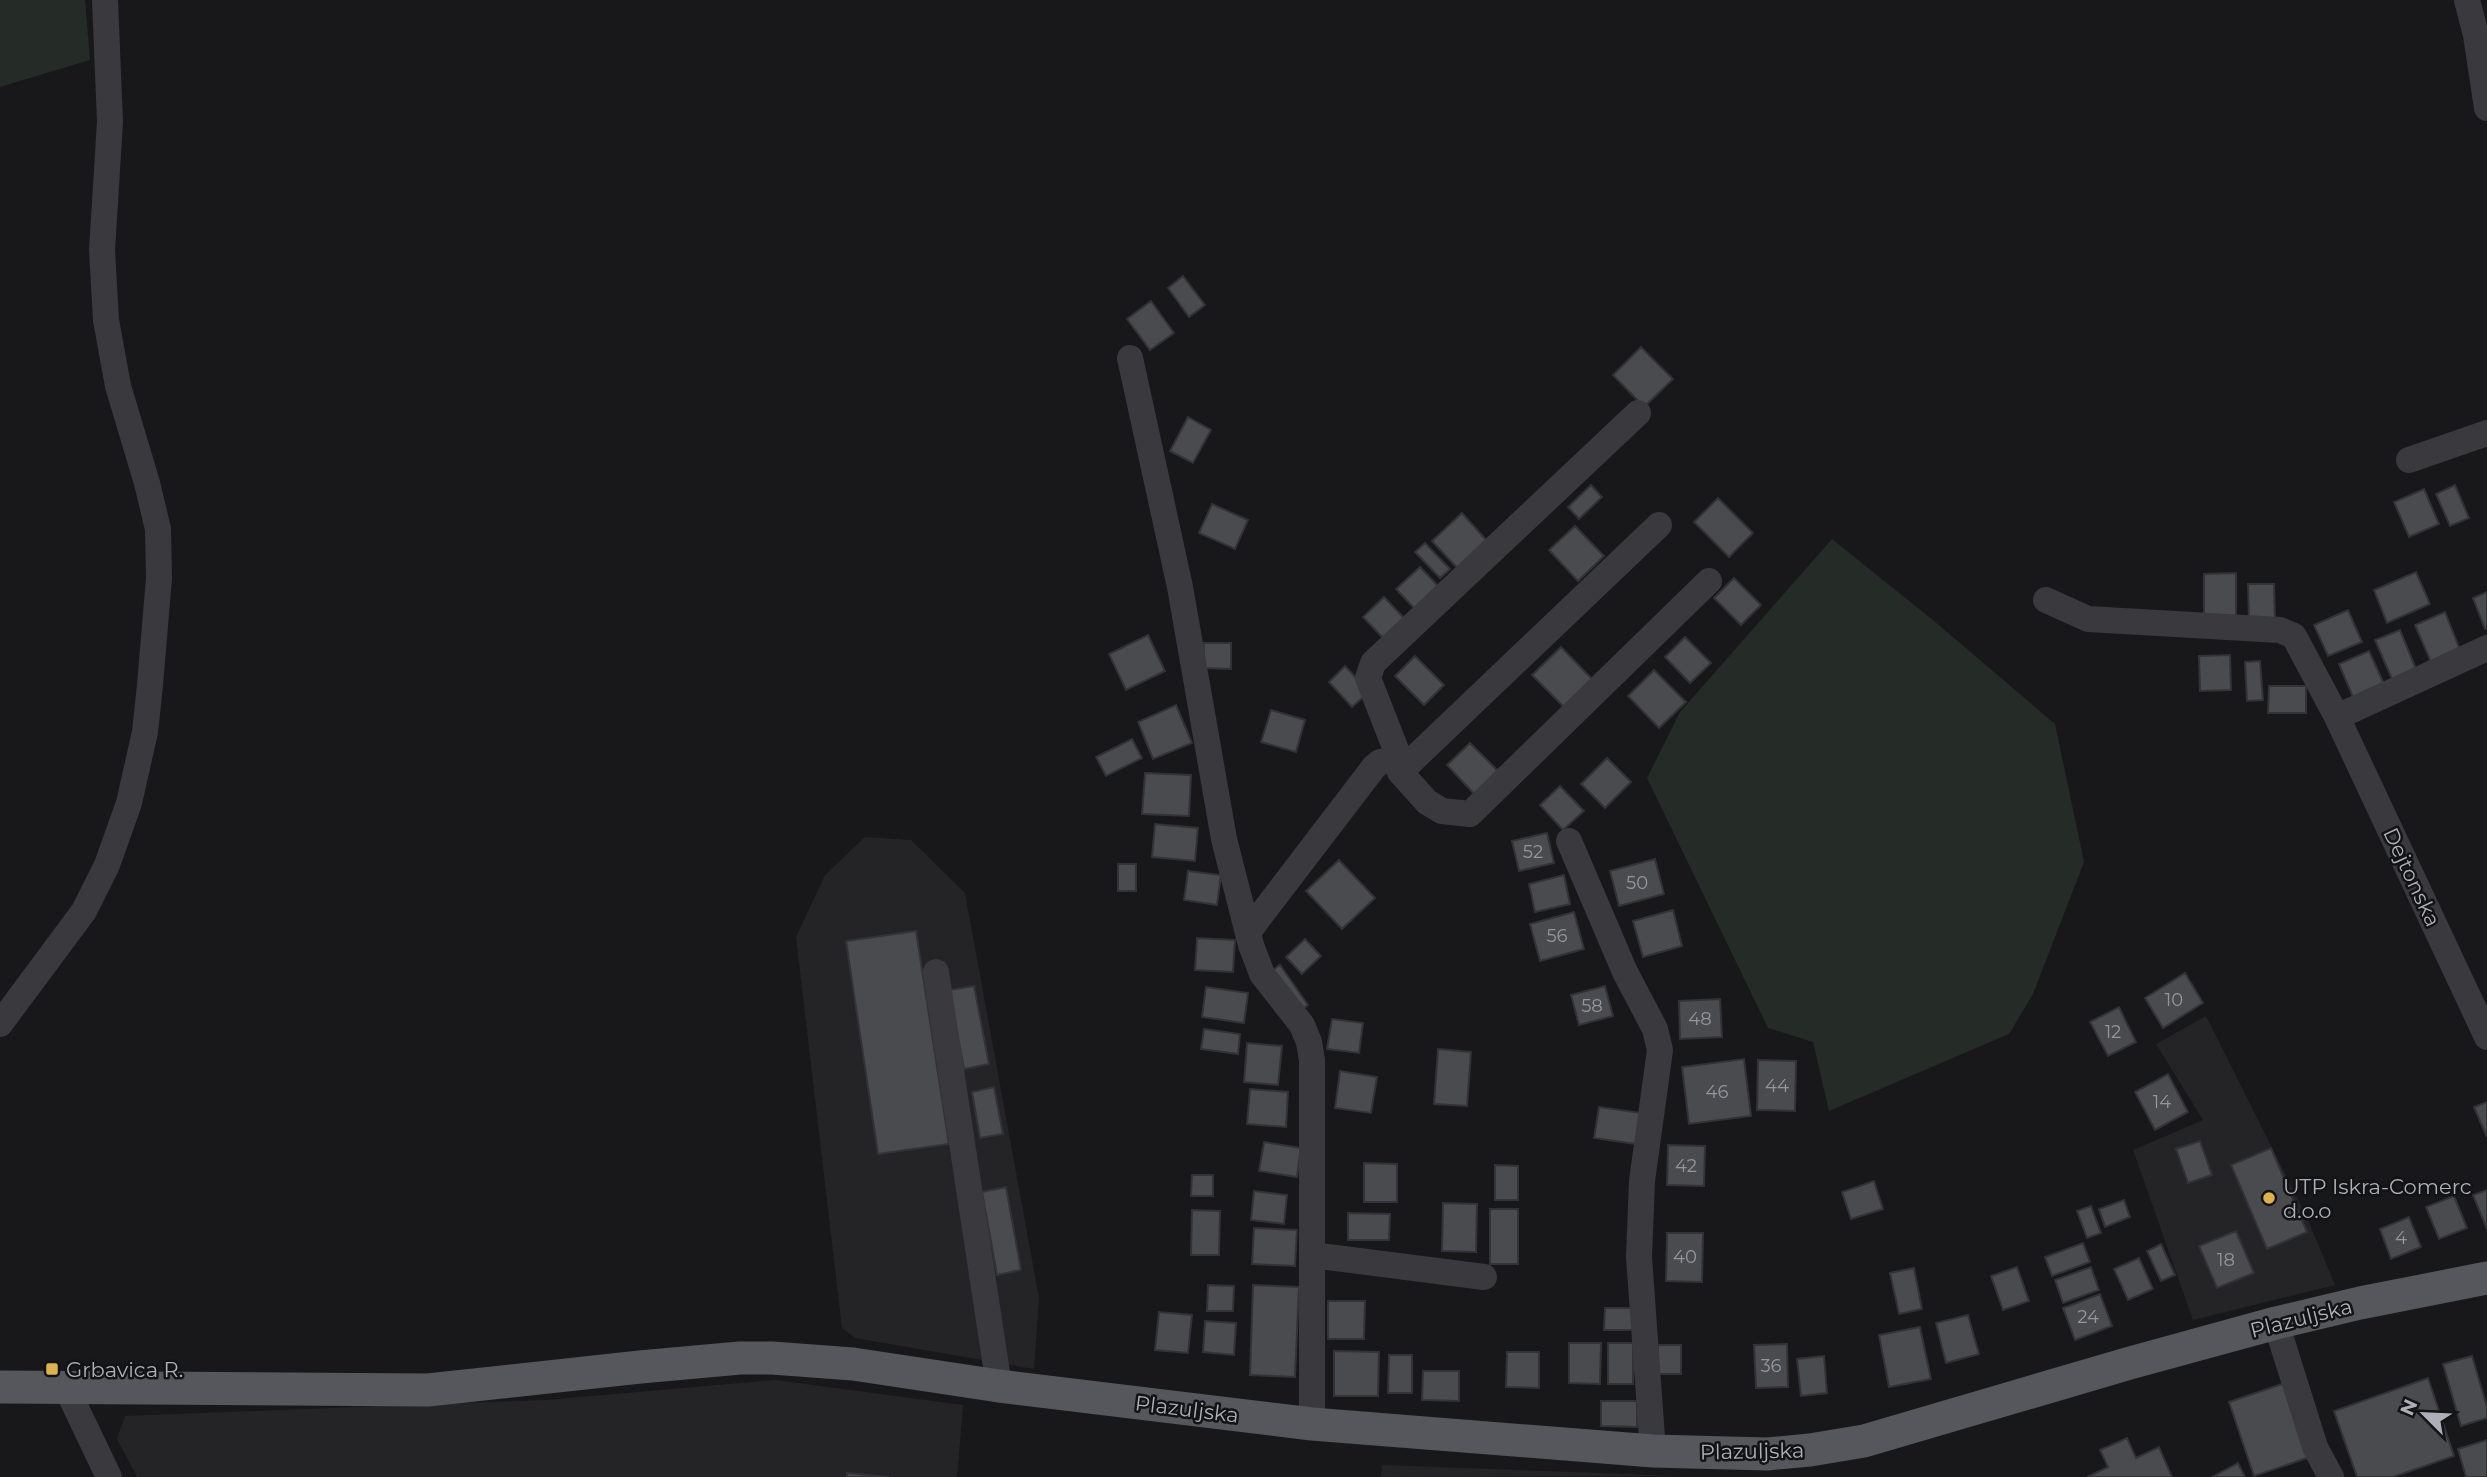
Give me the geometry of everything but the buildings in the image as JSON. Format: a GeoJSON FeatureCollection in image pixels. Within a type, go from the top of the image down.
{"type":"FeatureCollection","features":[{"type":"Feature","properties":{"kind":"main road","name":"Plazuljska"},"geometry":{"type":"LineString","coordinates":[[0,1387],[428,1390],[740,1358],[853,1364],[999,1386],[1312,1423],[1653,1451],[1767,1454],[1864,1441],[2276,1323],[2487,1278]]}},
{"type":"Feature","properties":{"kind":"street"},"geometry":{"type":"LineString","coordinates":[[0,1024],[84,911],[107,865],[129,803],[145,732],[150,685],[159,578],[158,529],[118,386],[106,320],[102,250],[110,122],[105,0]]}},
{"type":"Feature","properties":{"kind":"street"},"geometry":{"type":"LineString","coordinates":[[2467,0],[2476,35],[2487,108]]}},
{"type":"Feature","properties":{"kind":"street"},"geometry":{"type":"LineString","coordinates":[[1130,358],[1180,587],[1224,839],[1248,932],[1262,974],[1302,1025],[1309,1042],[1312,1060],[1312,1423]]}},
{"type":"Feature","properties":{"kind":"street"},"geometry":{"type":"LineString","coordinates":[[1638,412],[1373,663],[1368,678],[1400,766],[1427,802],[1442,811],[1470,814],[1709,581]]}},
{"type":"Feature","properties":{"kind":"street"},"geometry":{"type":"LineString","coordinates":[[2409,460],[2487,433]]}},
{"type":"Feature","properties":{"kind":"street"},"geometry":{"type":"LineString","coordinates":[[1400,766],[1659,525]]}},
{"type":"Feature","properties":{"kind":"street","name":"Dejtonska"},"geometry":{"type":"LineString","coordinates":[[2046,600],[2088,619],[2287,632],[2294,636],[2337,718],[2487,1037]]}},
{"type":"Feature","properties":{"kind":"street"},"geometry":{"type":"LineString","coordinates":[[2337,718],[2487,648]]}},
{"type":"Feature","properties":{"kind":"street"},"geometry":{"type":"LineString","coordinates":[[1248,932],[1374,766],[1380,762],[1400,766]]}},
{"type":"Feature","properties":{"kind":"street"},"geometry":{"type":"LineString","coordinates":[[1569,841],[1625,972],[1655,1029],[1660,1050],[1642,1181],[1639,1257],[1653,1451]]}},
{"type":"Feature","properties":{"kind":"street"},"geometry":{"type":"LineString","coordinates":[[936,972],[999,1386]]}},
{"type":"Feature","properties":{"kind":"street"},"geometry":{"type":"LineString","coordinates":[[1312,1255],[1484,1277]]}},
{"type":"Feature","properties":{"kind":"street"},"geometry":{"type":"LineString","coordinates":[[2276,1323],[2315,1447],[2331,1477]]}},
{"type":"Feature","properties":{"kind":"street"},"geometry":{"type":"LineString","coordinates":[[66,1387],[110,1477]]}},
{"type":"Feature","properties":{"kind":"shaded area"},"geometry":{"type":"Polygon","coordinates":[[[0,0],[85,0],[90,60],[0,87],[0,0]]]}},
{"type":"Feature","properties":{"kind":"shaded area"},"geometry":{"type":"Polygon","coordinates":[[[1832,539],[2055,724],[2084,862],[2033,994],[2009,1034],[1829,1111],[1813,1042],[1768,1028],[1647,778],[1680,712],[1832,539]]]}},
{"type":"Feature","properties":{"kind":"shaded area"},"geometry":{"type":"Polygon","coordinates":[[[865,837],[911,840],[965,893],[1039,1298],[1034,1369],[855,1338],[842,1328],[796,937],[825,875],[865,837]]]}},
{"type":"Feature","properties":{"kind":"shaded area"},"geometry":{"type":"Polygon","coordinates":[[[2206,1016],[2308,1220],[2335,1285],[2193,1320],[2133,1150],[2203,1120],[2156,1044],[2206,1016]]]}},
{"type":"Feature","properties":{"kind":"shaded area"},"geometry":{"type":"Polygon","coordinates":[[[775,1380],[963,1405],[957,1477],[137,1477],[117,1439],[125,1416],[545,1400],[775,1380]]]}},
{"type":"Feature","properties":{"kind":"shaded area"},"geometry":{"type":"Polygon","coordinates":[[[1382,1465],[1678,1476],[1381,1477],[1382,1465]]]}},
{"type":"Feature","properties":{"kind":"place","name":"UTP Iskra-Comerc d.o.o"},"geometry":{"type":"Point","coordinates":[2269,1198]}},
{"type":"Feature","properties":{"kind":"place","name":"Grbavica R."},"geometry":{"type":"Point","coordinates":[52,1369]}}]}
